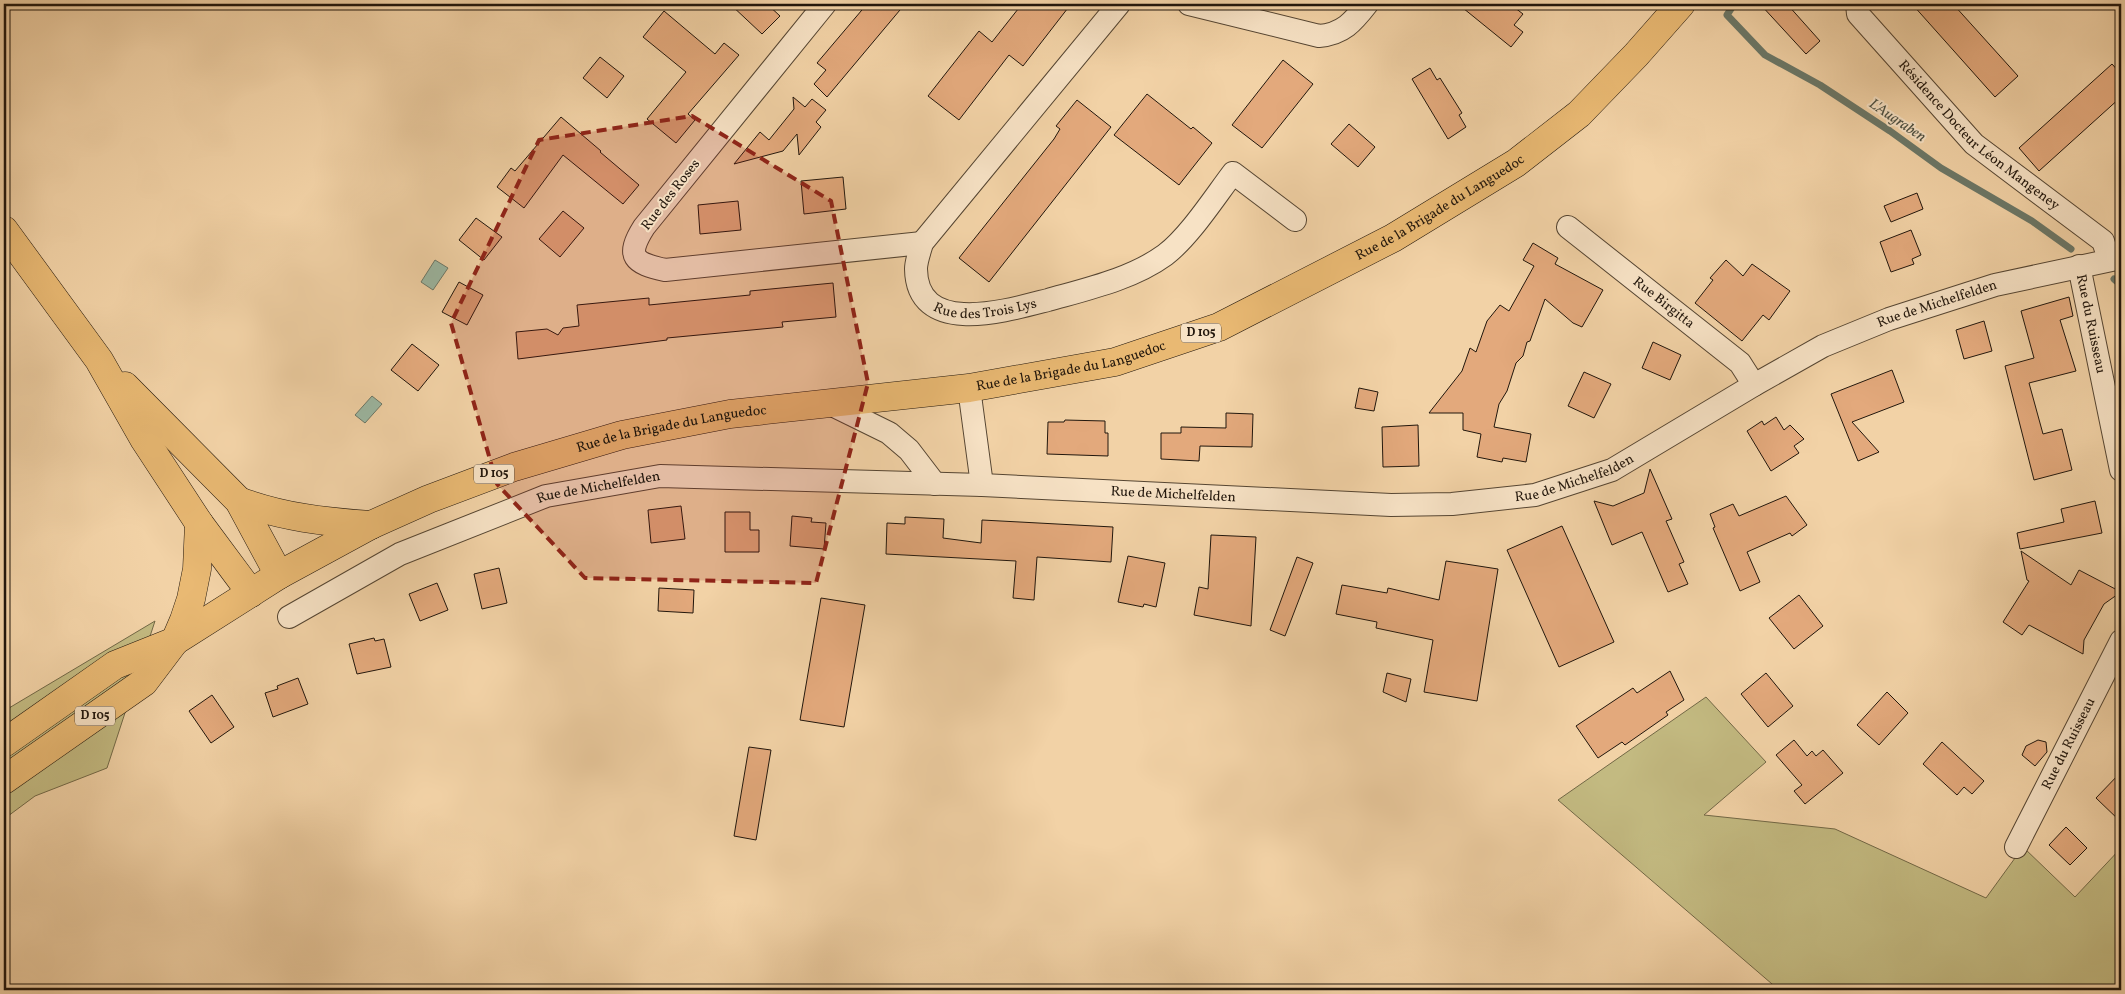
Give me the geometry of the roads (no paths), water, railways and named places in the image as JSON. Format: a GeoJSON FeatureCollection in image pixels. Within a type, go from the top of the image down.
{"type":"FeatureCollection","features":[{"type":"Feature","properties":{"kind":"main road","name":"Rue de la Brigade du Languedoc"},"geometry":{"type":"LineString","coordinates":[[371,525],[514,467],[622,435],[730,414],[969,388],[1115,362],[1219,327],[1393,238],[1516,163],[1579,114],[1636,55],[1681,4]]}},
{"type":"Feature","properties":{"kind":"main road"},"geometry":{"type":"LineString","coordinates":[[4,230],[99,360],[144,439],[199,523],[251,593]]}},
{"type":"Feature","properties":{"kind":"main road"},"geometry":{"type":"LineString","coordinates":[[99,360],[239,501],[279,575]]}},
{"type":"Feature","properties":{"kind":"main road"},"geometry":{"type":"LineString","coordinates":[[239,501],[268,511],[294,517],[330,523],[371,525]]}},
{"type":"Feature","properties":{"kind":"main road"},"geometry":{"type":"LineString","coordinates":[[175,641],[191,599],[196,569],[199,523]]}},
{"type":"Feature","properties":{"kind":"main road","name":"D 105"},"geometry":{"type":"LineString","coordinates":[[4,743],[115,665],[175,641],[279,575],[371,525]]}},
{"type":"Feature","properties":{"kind":"main road","name":"D 105"},"geometry":{"type":"LineString","coordinates":[[4,780],[144,682],[175,641]]}},
{"type":"Feature","properties":{"kind":"street","name":"Rue des Roses"},"geometry":{"type":"LineString","coordinates":[[825,4],[644,227],[634,243],[633,252],[639,261],[665,270],[922,243]]}},
{"type":"Feature","properties":{"kind":"street","name":"Rue des Trois Lys"},"geometry":{"type":"LineString","coordinates":[[1119,4],[922,243],[916,267],[917,282],[924,296],[936,307],[951,313],[973,314],[1005,311],[1068,294],[1135,271],[1165,255],[1233,174],[1295,220]]}},
{"type":"Feature","properties":{"kind":"street"},"geometry":{"type":"LineString","coordinates":[[1189,4],[1319,36],[1341,32],[1351,24],[1367,4]]}},
{"type":"Feature","properties":{"kind":"street","name":"Résidence Docteur Léon Mangeney"},"geometry":{"type":"LineString","coordinates":[[1857,4],[1858,14],[1974,144],[2102,241],[2115,258]]}},
{"type":"Feature","properties":{"kind":"street","name":"Rue Birgitta"},"geometry":{"type":"LineString","coordinates":[[1568,227],[1740,363],[1754,385]]}},
{"type":"Feature","properties":{"kind":"street","name":"Rue de Michelfelden"},"geometry":{"type":"LineString","coordinates":[[289,617],[400,554],[546,496],[660,476],[982,485],[1391,505],[1452,504],[1535,495],[1612,470],[1823,346],[1889,319],[1995,285],[2115,258]]}},
{"type":"Feature","properties":{"kind":"street","name":"Rue du Ruisseau"},"geometry":{"type":"LineString","coordinates":[[2079,266],[2121,470]]}},
{"type":"Feature","properties":{"kind":"street"},"geometry":{"type":"LineString","coordinates":[[969,388],[982,485]]}},
{"type":"Feature","properties":{"kind":"street"},"geometry":{"type":"LineString","coordinates":[[830,404],[889,433],[909,450],[935,484]]}},
{"type":"Feature","properties":{"kind":"street","name":"Rue du Ruisseau"},"geometry":{"type":"LineString","coordinates":[[2016,847],[2121,641]]}},
{"type":"Feature","properties":{"kind":"waterway","name":"L'Augraben"},"geometry":{"type":"LineString","coordinates":[[1734,4],[1727,15],[1765,55],[1820,85],[1890,131],[1941,168],[2032,221],[2071,249]]}},
{"type":"Feature","properties":{"kind":"waterway","name":"L'Augraben"},"geometry":{"type":"LineString","coordinates":[[2114,279],[2121,285]]}}]}
